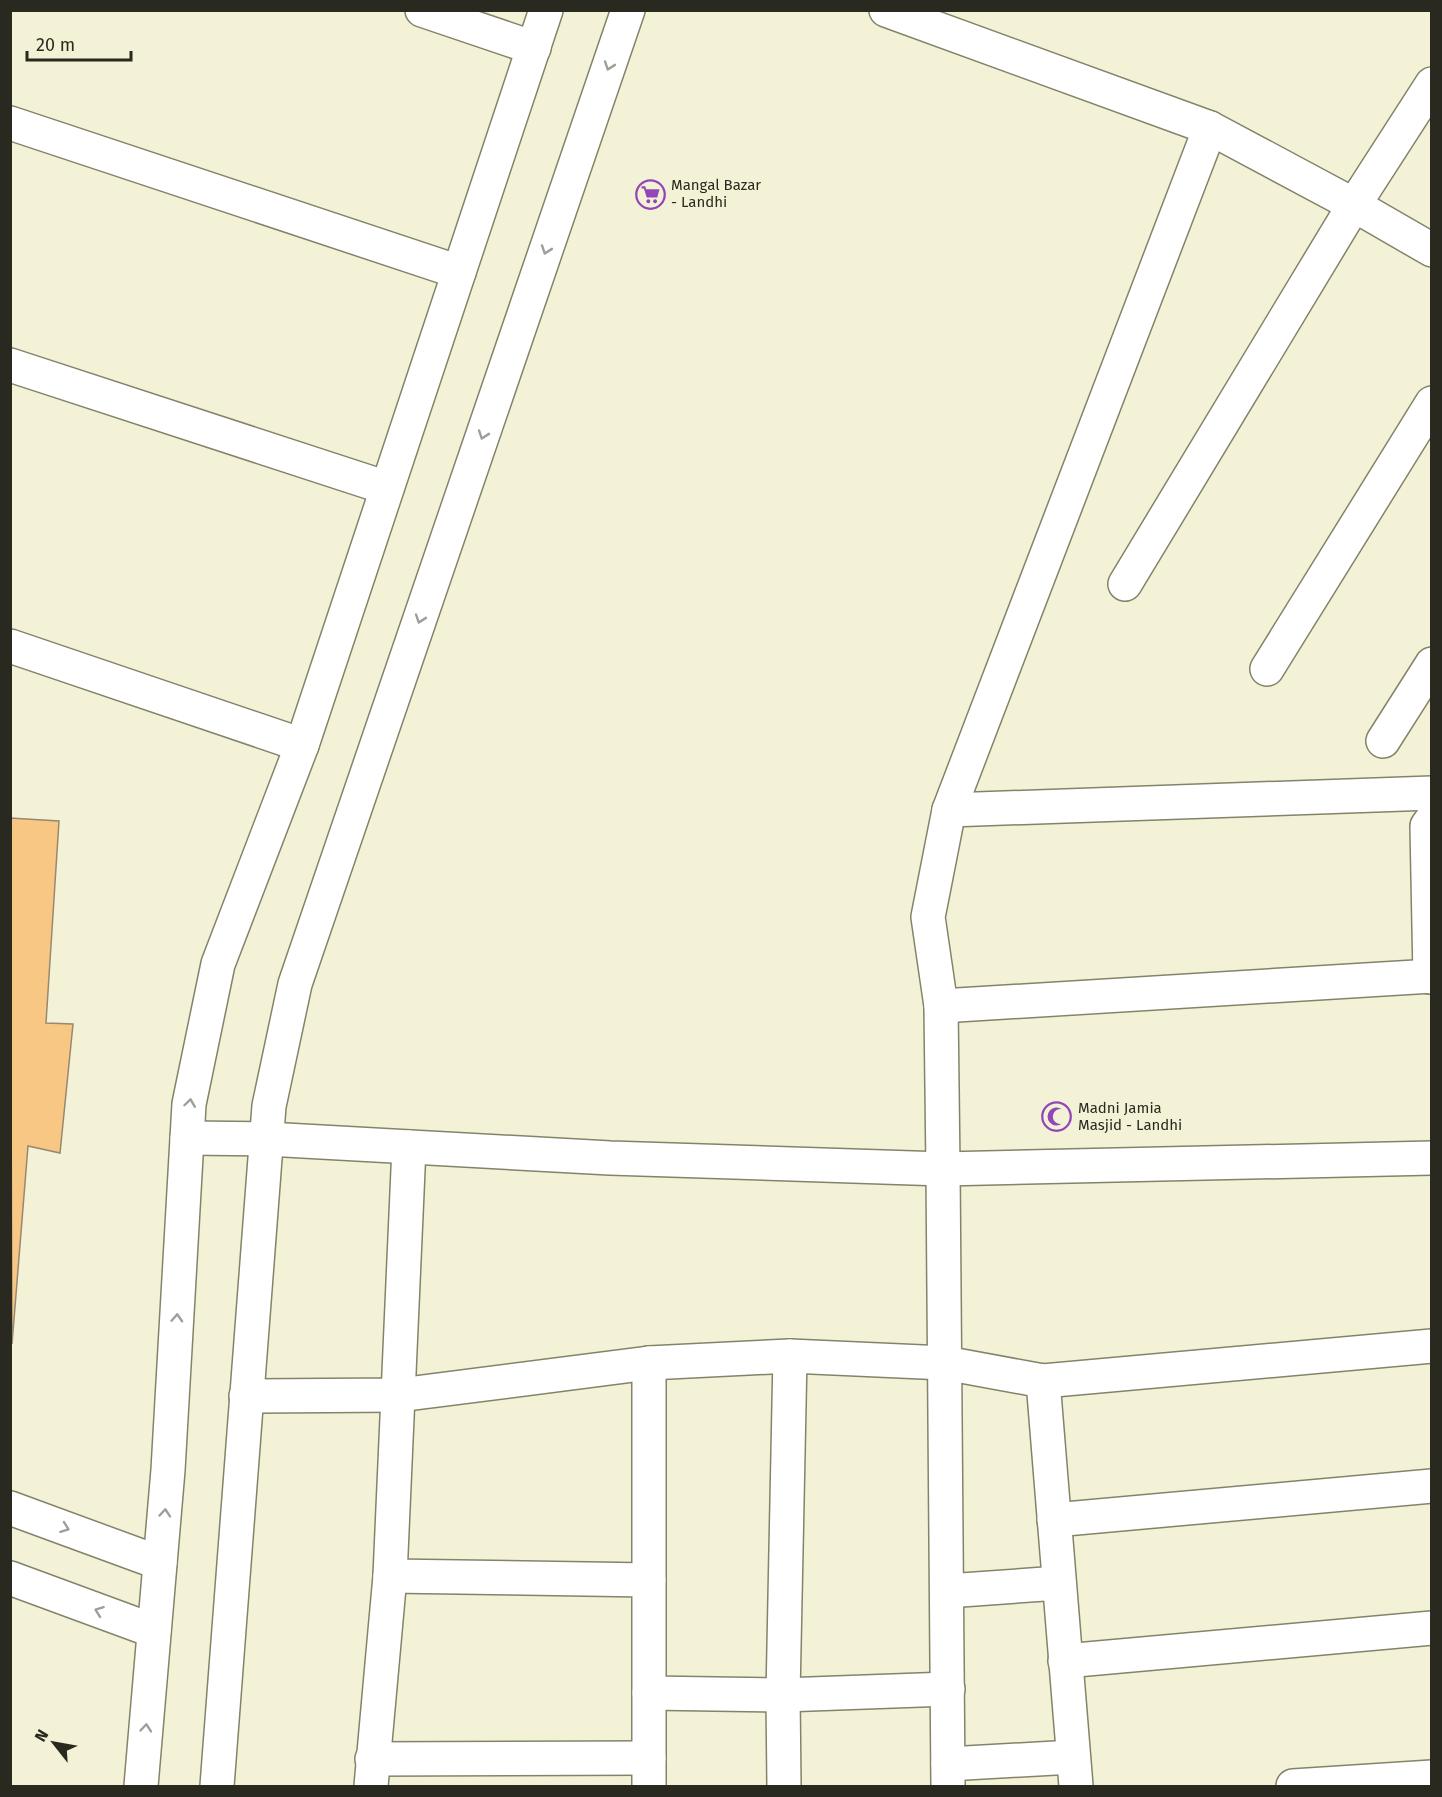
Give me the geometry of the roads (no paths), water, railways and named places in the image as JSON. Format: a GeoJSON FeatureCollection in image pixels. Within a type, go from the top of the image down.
{"type":"FeatureCollection","features":[{"type":"Feature","properties":{"kind":"street"},"geometry":{"type":"LineString","coordinates":[[422,10],[534,48]]}},
{"type":"Feature","properties":{"kind":"street"},"geometry":{"type":"LineString","coordinates":[[141,1786],[168,1470],[189,1104],[218,964],[302,745],[546,10]]}},
{"type":"Feature","properties":{"kind":"street"},"geometry":{"type":"LineString","coordinates":[[217,1786],[269,1106],[295,984],[628,10]]}},
{"type":"Feature","properties":{"kind":"street"},"geometry":{"type":"LineString","coordinates":[[886,10],[1210,128],[1354,205],[1431,250]]}},
{"type":"Feature","properties":{"kind":"street"},"geometry":{"type":"LineString","coordinates":[[1125,584],[1354,205],[1431,84]]}},
{"type":"Feature","properties":{"kind":"street"},"geometry":{"type":"LineString","coordinates":[[10,123],[459,272]]}},
{"type":"Feature","properties":{"kind":"street"},"geometry":{"type":"LineString","coordinates":[[1043,1381],[1074,1772],[948,1775],[941,1006],[928,917],[949,810],[1210,128]]}},
{"type":"Feature","properties":{"kind":"street"},"geometry":{"type":"LineString","coordinates":[[10,365],[387,488]]}},
{"type":"Feature","properties":{"kind":"street"},"geometry":{"type":"LineString","coordinates":[[1267,669],[1431,404]]}},
{"type":"Feature","properties":{"kind":"street"},"geometry":{"type":"LineString","coordinates":[[10,646],[302,745]]}},
{"type":"Feature","properties":{"kind":"street"},"geometry":{"type":"LineString","coordinates":[[1383,741],[1431,664]]}},
{"type":"Feature","properties":{"kind":"street"},"geometry":{"type":"LineString","coordinates":[[949,810],[1431,793]]}},
{"type":"Feature","properties":{"kind":"street"},"geometry":{"type":"LineString","coordinates":[[941,1006],[1431,976],[1427,826],[1431,819]]}},
{"type":"Feature","properties":{"kind":"street"},"geometry":{"type":"LineString","coordinates":[[186,1138],[267,1139],[610,1158],[944,1169],[1431,1158]]}},
{"type":"Feature","properties":{"kind":"street"},"geometry":{"type":"LineString","coordinates":[[410,1147],[390,1576],[372,1773],[649,1772],[649,1363]]}},
{"type":"Feature","properties":{"kind":"street"},"geometry":{"type":"LineString","coordinates":[[246,1396],[399,1395],[649,1363],[790,1356],[945,1363],[1043,1381],[1431,1346]]}},
{"type":"Feature","properties":{"kind":"street"},"geometry":{"type":"LineString","coordinates":[[784,1786],[783,1695],[790,1356]]}},
{"type":"Feature","properties":{"kind":"street"},"geometry":{"type":"LineString","coordinates":[[1054,1520],[1431,1486]]}},
{"type":"Feature","properties":{"kind":"street"},"geometry":{"type":"LineString","coordinates":[[10,1508],[160,1563]]}},
{"type":"Feature","properties":{"kind":"street"},"geometry":{"type":"LineString","coordinates":[[390,1576],[648,1580]]}},
{"type":"Feature","properties":{"kind":"street"},"geometry":{"type":"LineString","coordinates":[[10,1578],[154,1631]]}},
{"type":"Feature","properties":{"kind":"street"},"geometry":{"type":"LineString","coordinates":[[947,1592],[1059,1583]]}},
{"type":"Feature","properties":{"kind":"street"},"geometry":{"type":"LineString","coordinates":[[1065,1661],[1431,1628]]}},
{"type":"Feature","properties":{"kind":"street"},"geometry":{"type":"LineString","coordinates":[[649,1693],[783,1695],[948,1689]]}},
{"type":"Feature","properties":{"kind":"street"},"geometry":{"type":"LineString","coordinates":[[1293,1786],[1431,1777]]}},
{"type":"Feature","properties":{"kind":"place","name":"Mangal Bazar - Landhi"},"geometry":{"type":"Point","coordinates":[650,194]}},
{"type":"Feature","properties":{"kind":"place","name":"Madni Jamia Masjid - Landhi"},"geometry":{"type":"Point","coordinates":[1057,1117]}}]}
